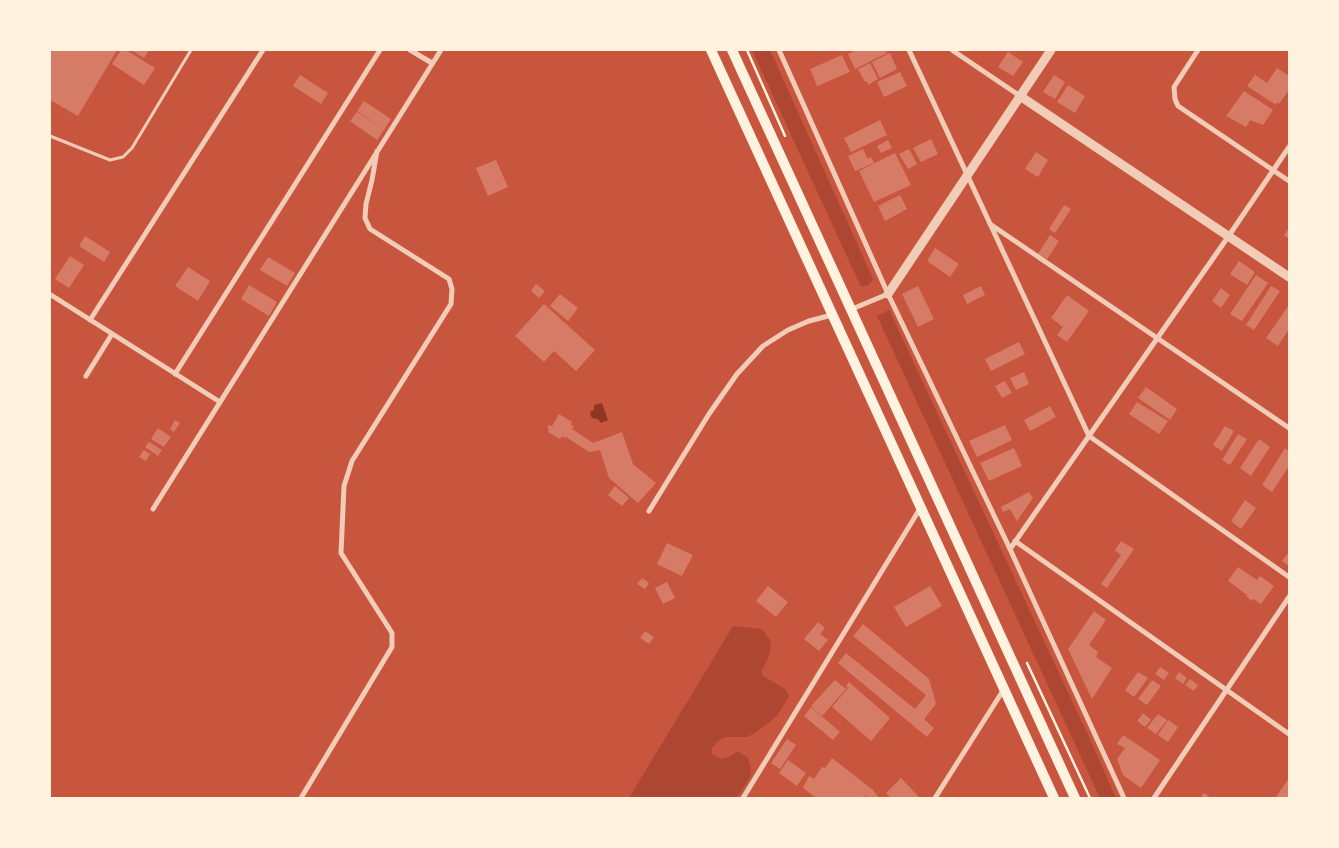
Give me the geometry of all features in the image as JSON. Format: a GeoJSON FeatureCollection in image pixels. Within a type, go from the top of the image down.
{"type":"FeatureCollection","features":[{"type":"Feature","properties":{"kind":"main road"},"geometry":{"type":"LineString","coordinates":[[711,50],[1054,798]]}},
{"type":"Feature","properties":{"kind":"main road"},"geometry":{"type":"LineString","coordinates":[[732,50],[1075,798]]}},
{"type":"Feature","properties":{"kind":"main road"},"geometry":{"type":"LineString","coordinates":[[728,84],[744,77]]}},
{"type":"Feature","properties":{"kind":"main road"},"geometry":{"type":"LineString","coordinates":[[746,125],[763,117]]}},
{"type":"Feature","properties":{"kind":"street"},"geometry":{"type":"LineString","coordinates":[[90,320],[263,50]]}},
{"type":"Feature","properties":{"kind":"street"},"geometry":{"type":"LineString","coordinates":[[175,374],[380,50]]}},
{"type":"Feature","properties":{"kind":"street"},"geometry":{"type":"LineString","coordinates":[[410,50],[432,63]]}},
{"type":"Feature","properties":{"kind":"street"},"geometry":{"type":"LineString","coordinates":[[153,509],[441,50]]}},
{"type":"Feature","properties":{"kind":"street"},"geometry":{"type":"LineString","coordinates":[[779,50],[888,294],[1010,549],[1124,798]]}},
{"type":"Feature","properties":{"kind":"street"},"geometry":{"type":"LineString","coordinates":[[908,50],[1089,436],[1289,577]]}},
{"type":"Feature","properties":{"kind":"street"},"geometry":{"type":"LineString","coordinates":[[952,50],[1289,277]]}},
{"type":"Feature","properties":{"kind":"street"},"geometry":{"type":"LineString","coordinates":[[852,309],[888,294],[1051,50]]}},
{"type":"Feature","properties":{"kind":"street"},"geometry":{"type":"LineString","coordinates":[[1198,50],[1174,87],[1178,106],[1289,181]]}},
{"type":"Feature","properties":{"kind":"street"},"geometry":{"type":"LineString","coordinates":[[1010,549],[1289,147]]}},
{"type":"Feature","properties":{"kind":"street"},"geometry":{"type":"LineString","coordinates":[[300,798],[392,647],[392,633],[341,553],[344,486],[352,461],[451,304],[452,289],[449,279],[370,229],[365,218],[366,204],[377,152]]}},
{"type":"Feature","properties":{"kind":"street"},"geometry":{"type":"LineString","coordinates":[[989,223],[1289,428]]}},
{"type":"Feature","properties":{"kind":"street"},"geometry":{"type":"LineString","coordinates":[[51,295],[220,402]]}},
{"type":"Feature","properties":{"kind":"street"},"geometry":{"type":"LineString","coordinates":[[649,511],[709,414],[737,374],[763,346],[788,330],[808,321],[833,314]]}},
{"type":"Feature","properties":{"kind":"street"},"geometry":{"type":"LineString","coordinates":[[86,376],[112,334]]}},
{"type":"Feature","properties":{"kind":"street"},"geometry":{"type":"LineString","coordinates":[[743,798],[921,507]]}},
{"type":"Feature","properties":{"kind":"street"},"geometry":{"type":"LineString","coordinates":[[1015,541],[1289,734]]}},
{"type":"Feature","properties":{"kind":"street"},"geometry":{"type":"LineString","coordinates":[[1157,797],[1289,597]]}},
{"type":"Feature","properties":{"kind":"street"},"geometry":{"type":"LineString","coordinates":[[935,798],[1004,689]]}},
{"type":"Feature","properties":{"kind":"lane"},"geometry":{"type":"LineString","coordinates":[[50,136],[110,160],[123,157],[132,148],[191,50]]}},
{"type":"Feature","properties":{"kind":"shaded area"},"geometry":{"type":"Polygon","coordinates":[[[752,50],[770,50],[873,279],[869,285],[861,287],[752,50]]]}},
{"type":"Feature","properties":{"kind":"shaded area"},"geometry":{"type":"Polygon","coordinates":[[[889,310],[1116,798],[1100,798],[877,316],[889,310]]]}},
{"type":"Feature","properties":{"kind":"shaded area"},"geometry":{"type":"Polygon","coordinates":[[[602,403],[608,420],[601,423],[598,419],[592,418],[590,414],[594,410],[594,405],[602,403]]]}},
{"type":"Feature","properties":{"kind":"shaded area"},"geometry":{"type":"Polygon","coordinates":[[[733,626],[762,629],[770,640],[771,649],[761,671],[763,676],[785,689],[789,696],[777,716],[755,733],[747,737],[725,737],[712,748],[712,754],[721,759],[729,757],[738,751],[748,758],[751,768],[750,777],[737,798],[629,798],[733,626]]]}},
{"type":"Feature","properties":{"kind":"building"},"geometry":{"type":"Polygon","coordinates":[[[50,50],[117,50],[78,116],[50,100],[50,50]]]}},
{"type":"Feature","properties":{"kind":"building"},"geometry":{"type":"Polygon","coordinates":[[[121,50],[126,50],[155,68],[144,85],[112,64],[121,50]]]}},
{"type":"Feature","properties":{"kind":"building"},"geometry":{"type":"Polygon","coordinates":[[[131,50],[149,50],[144,58],[131,50]]]}},
{"type":"Feature","properties":{"kind":"building"},"geometry":{"type":"Polygon","coordinates":[[[857,50],[885,50],[887,53],[855,69],[848,54],[857,50]]]}},
{"type":"Feature","properties":{"kind":"building"},"geometry":{"type":"Polygon","coordinates":[[[1008,52],[1023,62],[1013,76],[998,67],[1008,52]]]}},
{"type":"Feature","properties":{"kind":"building"},"geometry":{"type":"Polygon","coordinates":[[[890,53],[897,69],[880,78],[872,62],[890,53]]]}},
{"type":"Feature","properties":{"kind":"building"},"geometry":{"type":"Polygon","coordinates":[[[842,55],[850,72],[817,86],[810,69],[842,55]]]}},
{"type":"Feature","properties":{"kind":"building"},"geometry":{"type":"Polygon","coordinates":[[[870,63],[878,79],[868,85],[858,69],[870,63]]]}},
{"type":"Feature","properties":{"kind":"building"},"geometry":{"type":"Polygon","coordinates":[[[1277,68],[1289,76],[1289,90],[1279,104],[1277,102],[1276,105],[1247,86],[1255,75],[1267,83],[1277,68]]]}},
{"type":"Feature","properties":{"kind":"building"},"geometry":{"type":"Polygon","coordinates":[[[900,72],[907,86],[884,97],[877,82],[900,72]]]}},
{"type":"Feature","properties":{"kind":"building"},"geometry":{"type":"Polygon","coordinates":[[[300,75],[328,93],[321,104],[293,86],[300,75]]]}},
{"type":"Feature","properties":{"kind":"building"},"geometry":{"type":"Polygon","coordinates":[[[1054,75],[1065,82],[1055,99],[1043,92],[1054,75]]]}},
{"type":"Feature","properties":{"kind":"building"},"geometry":{"type":"Polygon","coordinates":[[[1068,85],[1085,96],[1075,113],[1057,102],[1068,85]]]}},
{"type":"Feature","properties":{"kind":"building"},"geometry":{"type":"Polygon","coordinates":[[[1244,91],[1273,110],[1263,125],[1250,120],[1246,127],[1226,116],[1244,91]]]}},
{"type":"Feature","properties":{"kind":"building"},"geometry":{"type":"Polygon","coordinates":[[[364,101],[391,119],[384,130],[357,111],[364,101]]]}},
{"type":"Feature","properties":{"kind":"building"},"geometry":{"type":"Polygon","coordinates":[[[357,112],[384,130],[377,140],[350,121],[357,112]]]}},
{"type":"Feature","properties":{"kind":"building"},"geometry":{"type":"Polygon","coordinates":[[[880,120],[887,135],[851,152],[844,138],[880,120]]]}},
{"type":"Feature","properties":{"kind":"building"},"geometry":{"type":"Polygon","coordinates":[[[931,139],[938,154],[921,162],[913,148],[931,139]]]}},
{"type":"Feature","properties":{"kind":"building"},"geometry":{"type":"Polygon","coordinates":[[[888,140],[892,148],[881,153],[877,146],[888,140]]]}},
{"type":"Feature","properties":{"kind":"building"},"geometry":{"type":"Polygon","coordinates":[[[863,149],[868,159],[871,157],[874,163],[855,171],[848,156],[863,149]]]}},
{"type":"Feature","properties":{"kind":"building"},"geometry":{"type":"Polygon","coordinates":[[[909,149],[917,164],[908,169],[899,154],[909,149]]]}},
{"type":"Feature","properties":{"kind":"building"},"geometry":{"type":"Polygon","coordinates":[[[1036,152],[1048,160],[1038,177],[1025,169],[1036,152]]]}},
{"type":"Feature","properties":{"kind":"building"},"geometry":{"type":"Polygon","coordinates":[[[895,153],[911,185],[874,202],[859,171],[895,153]]]}},
{"type":"Feature","properties":{"kind":"building"},"geometry":{"type":"Polygon","coordinates":[[[496,160],[508,187],[488,196],[476,168],[496,160]]]}},
{"type":"Feature","properties":{"kind":"building"},"geometry":{"type":"Polygon","coordinates":[[[900,195],[907,209],[885,221],[878,206],[900,195]]]}},
{"type":"Feature","properties":{"kind":"building"},"geometry":{"type":"Polygon","coordinates":[[[1064,205],[1071,209],[1055,233],[1049,229],[1064,205]]]}},
{"type":"Feature","properties":{"kind":"building"},"geometry":{"type":"Polygon","coordinates":[[[1289,228],[1289,239],[1284,235],[1289,228]]]}},
{"type":"Feature","properties":{"kind":"building"},"geometry":{"type":"Polygon","coordinates":[[[1050,235],[1059,241],[1047,259],[1038,254],[1050,235]]]}},
{"type":"Feature","properties":{"kind":"building"},"geometry":{"type":"Polygon","coordinates":[[[85,236],[110,252],[104,262],[79,246],[85,236]]]}},
{"type":"Feature","properties":{"kind":"building"},"geometry":{"type":"Polygon","coordinates":[[[935,248],[959,264],[950,277],[927,261],[935,248]]]}},
{"type":"Feature","properties":{"kind":"building"},"geometry":{"type":"Polygon","coordinates":[[[70,256],[84,265],[69,288],[55,279],[70,256]]]}},
{"type":"Feature","properties":{"kind":"building"},"geometry":{"type":"Polygon","coordinates":[[[268,257],[295,273],[287,286],[260,270],[268,257]]]}},
{"type":"Feature","properties":{"kind":"building"},"geometry":{"type":"Polygon","coordinates":[[[1239,261],[1255,272],[1247,285],[1230,274],[1239,261]]]}},
{"type":"Feature","properties":{"kind":"building"},"geometry":{"type":"Polygon","coordinates":[[[188,267],[210,281],[198,301],[175,286],[188,267]]]}},
{"type":"Feature","properties":{"kind":"building"},"geometry":{"type":"Polygon","coordinates":[[[1256,275],[1268,283],[1242,321],[1230,314],[1256,275]]]}},
{"type":"Feature","properties":{"kind":"building"},"geometry":{"type":"Polygon","coordinates":[[[536,284],[545,291],[539,298],[531,291],[536,284]]]}},
{"type":"Feature","properties":{"kind":"building"},"geometry":{"type":"Polygon","coordinates":[[[249,285],[277,302],[269,316],[241,299],[249,285]]]}},
{"type":"Feature","properties":{"kind":"building"},"geometry":{"type":"Polygon","coordinates":[[[918,286],[934,319],[918,327],[902,294],[918,286]]]}},
{"type":"Feature","properties":{"kind":"building"},"geometry":{"type":"Polygon","coordinates":[[[981,286],[985,295],[967,304],[963,295],[981,286]]]}},
{"type":"Feature","properties":{"kind":"building"},"geometry":{"type":"Polygon","coordinates":[[[1271,286],[1280,291],[1254,330],[1246,325],[1271,286]]]}},
{"type":"Feature","properties":{"kind":"building"},"geometry":{"type":"Polygon","coordinates":[[[1221,288],[1230,295],[1221,308],[1212,301],[1221,288]]]}},
{"type":"Feature","properties":{"kind":"building"},"geometry":{"type":"Polygon","coordinates":[[[560,294],[578,308],[568,321],[550,306],[560,294]]]}},
{"type":"Feature","properties":{"kind":"building"},"geometry":{"type":"Polygon","coordinates":[[[1067,295],[1089,311],[1067,342],[1057,335],[1063,327],[1051,318],[1067,295]]]}},
{"type":"Feature","properties":{"kind":"building"},"geometry":{"type":"Polygon","coordinates":[[[544,304],[595,350],[576,371],[554,351],[544,362],[515,336],[544,304]]]}},
{"type":"Feature","properties":{"kind":"building"},"geometry":{"type":"Polygon","coordinates":[[[1289,305],[1289,329],[1278,346],[1266,338],[1289,305]]]}},
{"type":"Feature","properties":{"kind":"building"},"geometry":{"type":"Polygon","coordinates":[[[1019,342],[1025,354],[991,371],[985,359],[1019,342]]]}},
{"type":"Feature","properties":{"kind":"building"},"geometry":{"type":"Polygon","coordinates":[[[1024,372],[1029,384],[1016,390],[1010,378],[1024,372]]]}},
{"type":"Feature","properties":{"kind":"building"},"geometry":{"type":"Polygon","coordinates":[[[1005,381],[1012,393],[1002,398],[995,386],[1005,381]]]}},
{"type":"Feature","properties":{"kind":"building"},"geometry":{"type":"Polygon","coordinates":[[[1146,387],[1177,409],[1170,420],[1138,398],[1146,387]]]}},
{"type":"Feature","properties":{"kind":"building"},"geometry":{"type":"Polygon","coordinates":[[[1137,402],[1168,421],[1159,434],[1129,414],[1137,402]]]}},
{"type":"Feature","properties":{"kind":"building"},"geometry":{"type":"Polygon","coordinates":[[[1050,406],[1056,417],[1030,431],[1024,420],[1050,406]]]}},
{"type":"Feature","properties":{"kind":"building"},"geometry":{"type":"Polygon","coordinates":[[[559,414],[572,422],[571,425],[574,426],[572,429],[593,443],[622,432],[633,464],[656,483],[638,503],[609,478],[600,450],[589,452],[566,437],[562,436],[560,439],[548,432],[549,429],[547,428],[549,425],[552,426],[559,414]]]}},
{"type":"Feature","properties":{"kind":"building"},"geometry":{"type":"Polygon","coordinates":[[[175,420],[180,423],[174,432],[170,429],[175,420]]]}},
{"type":"Feature","properties":{"kind":"building"},"geometry":{"type":"Polygon","coordinates":[[[1005,425],[1012,440],[977,457],[969,441],[1005,425]]]}},
{"type":"Feature","properties":{"kind":"building"},"geometry":{"type":"Polygon","coordinates":[[[1225,426],[1234,431],[1222,451],[1213,445],[1225,426]]]}},
{"type":"Feature","properties":{"kind":"building"},"geometry":{"type":"Polygon","coordinates":[[[158,428],[171,437],[164,447],[151,439],[158,428]]]}},
{"type":"Feature","properties":{"kind":"building"},"geometry":{"type":"Polygon","coordinates":[[[1238,434],[1247,439],[1230,465],[1222,460],[1238,434]]]}},
{"type":"Feature","properties":{"kind":"building"},"geometry":{"type":"Polygon","coordinates":[[[1259,439],[1270,447],[1251,476],[1240,468],[1259,439]]]}},
{"type":"Feature","properties":{"kind":"building"},"geometry":{"type":"Polygon","coordinates":[[[149,442],[162,450],[158,456],[145,447],[149,442]]]}},
{"type":"Feature","properties":{"kind":"building"},"geometry":{"type":"Polygon","coordinates":[[[1014,448],[1022,466],[989,481],[980,463],[1014,448]]]}},
{"type":"Feature","properties":{"kind":"building"},"geometry":{"type":"Polygon","coordinates":[[[1285,448],[1289,451],[1289,466],[1272,492],[1262,485],[1285,448]]]}},
{"type":"Feature","properties":{"kind":"building"},"geometry":{"type":"Polygon","coordinates":[[[144,450],[150,454],[146,461],[139,457],[144,450]]]}},
{"type":"Feature","properties":{"kind":"building"},"geometry":{"type":"Polygon","coordinates":[[[615,486],[629,498],[622,506],[608,495],[615,486]]]}},
{"type":"Feature","properties":{"kind":"building"},"geometry":{"type":"Polygon","coordinates":[[[1029,492],[1033,498],[1017,521],[1010,509],[1003,512],[1001,507],[1029,492]]]}},
{"type":"Feature","properties":{"kind":"building"},"geometry":{"type":"Polygon","coordinates":[[[1245,500],[1256,508],[1241,529],[1231,521],[1245,500]]]}},
{"type":"Feature","properties":{"kind":"building"},"geometry":{"type":"Polygon","coordinates":[[[1121,541],[1134,549],[1107,588],[1101,584],[1121,555],[1115,550],[1121,541]]]}},
{"type":"Feature","properties":{"kind":"building"},"geometry":{"type":"Polygon","coordinates":[[[667,543],[693,555],[682,576],[657,564],[667,543]]]}},
{"type":"Feature","properties":{"kind":"building"},"geometry":{"type":"Polygon","coordinates":[[[1289,552],[1289,566],[1282,561],[1289,552]]]}},
{"type":"Feature","properties":{"kind":"building"},"geometry":{"type":"Polygon","coordinates":[[[1238,567],[1257,580],[1260,576],[1274,586],[1261,604],[1253,599],[1252,601],[1228,581],[1238,567]]]}},
{"type":"Feature","properties":{"kind":"building"},"geometry":{"type":"Polygon","coordinates":[[[642,578],[649,583],[645,589],[637,584],[642,578]]]}},
{"type":"Feature","properties":{"kind":"building"},"geometry":{"type":"Polygon","coordinates":[[[667,582],[675,598],[663,604],[655,588],[667,582]]]}},
{"type":"Feature","properties":{"kind":"building"},"geometry":{"type":"Polygon","coordinates":[[[768,586],[788,602],[776,617],[756,601],[768,586]]]}},
{"type":"Feature","properties":{"kind":"building"},"geometry":{"type":"Polygon","coordinates":[[[930,586],[942,606],[906,627],[894,607],[930,586]]]}},
{"type":"Feature","properties":{"kind":"building"},"geometry":{"type":"Polygon","coordinates":[[[1094,611],[1106,620],[1089,645],[1098,652],[1096,657],[1112,668],[1092,699],[1068,649],[1094,611]]]}},
{"type":"Feature","properties":{"kind":"building"},"geometry":{"type":"Polygon","coordinates":[[[818,622],[825,628],[820,634],[828,640],[819,651],[804,639],[818,622]]]}},
{"type":"Feature","properties":{"kind":"building"},"geometry":{"type":"Polygon","coordinates":[[[863,624],[929,679],[936,704],[925,718],[934,728],[927,737],[838,663],[846,653],[915,709],[926,695],[853,636],[863,624]]]}},
{"type":"Feature","properties":{"kind":"building"},"geometry":{"type":"Polygon","coordinates":[[[645,631],[654,637],[649,644],[640,638],[645,631]]]}},
{"type":"Feature","properties":{"kind":"building"},"geometry":{"type":"Polygon","coordinates":[[[1160,667],[1169,673],[1164,680],[1155,674],[1160,667]]]}},
{"type":"Feature","properties":{"kind":"building"},"geometry":{"type":"Polygon","coordinates":[[[1138,672],[1148,678],[1134,697],[1125,690],[1138,672]]]}},
{"type":"Feature","properties":{"kind":"building"},"geometry":{"type":"Polygon","coordinates":[[[1179,672],[1187,678],[1183,684],[1175,678],[1179,672]]]}},
{"type":"Feature","properties":{"kind":"building"},"geometry":{"type":"Polygon","coordinates":[[[1190,679],[1198,685],[1194,691],[1185,685],[1190,679]]]}},
{"type":"Feature","properties":{"kind":"building"},"geometry":{"type":"Polygon","coordinates":[[[835,680],[846,689],[822,716],[811,706],[835,680]]]}},
{"type":"Feature","properties":{"kind":"building"},"geometry":{"type":"Polygon","coordinates":[[[1152,680],[1161,686],[1147,705],[1138,699],[1152,680]]]}},
{"type":"Feature","properties":{"kind":"building"},"geometry":{"type":"Polygon","coordinates":[[[849,682],[890,718],[871,741],[832,707],[848,688],[846,686],[849,682]]]}},
{"type":"Feature","properties":{"kind":"building"},"geometry":{"type":"Polygon","coordinates":[[[811,707],[840,732],[833,740],[804,716],[811,707]]]}},
{"type":"Feature","properties":{"kind":"building"},"geometry":{"type":"Polygon","coordinates":[[[1143,713],[1151,720],[1145,727],[1137,721],[1143,713]]]}},
{"type":"Feature","properties":{"kind":"building"},"geometry":{"type":"Polygon","coordinates":[[[1158,714],[1167,720],[1156,734],[1147,728],[1158,714]]]}},
{"type":"Feature","properties":{"kind":"building"},"geometry":{"type":"Polygon","coordinates":[[[1168,720],[1178,727],[1168,742],[1158,735],[1168,720]]]}},
{"type":"Feature","properties":{"kind":"building"},"geometry":{"type":"Polygon","coordinates":[[[1123,735],[1160,760],[1141,788],[1123,775],[1117,759],[1125,748],[1117,744],[1123,735]]]}},
{"type":"Feature","properties":{"kind":"building"},"geometry":{"type":"Polygon","coordinates":[[[787,739],[796,745],[780,769],[771,763],[787,739]]]}},
{"type":"Feature","properties":{"kind":"building"},"geometry":{"type":"Polygon","coordinates":[[[832,758],[873,790],[879,798],[864,798],[868,794],[862,798],[816,798],[803,788],[809,776],[814,779],[822,767],[825,768],[832,758]]]}},
{"type":"Feature","properties":{"kind":"building"},"geometry":{"type":"Polygon","coordinates":[[[788,760],[806,773],[797,786],[779,773],[788,760]]]}},
{"type":"Feature","properties":{"kind":"building"},"geometry":{"type":"Polygon","coordinates":[[[901,778],[920,798],[891,798],[886,793],[901,778]]]}},
{"type":"Feature","properties":{"kind":"building"},"geometry":{"type":"Polygon","coordinates":[[[1289,778],[1289,798],[1277,798],[1276,797],[1289,778]]]}},
{"type":"Feature","properties":{"kind":"building"},"geometry":{"type":"Polygon","coordinates":[[[1204,793],[1211,798],[1200,798],[1204,793]]]}}]}
